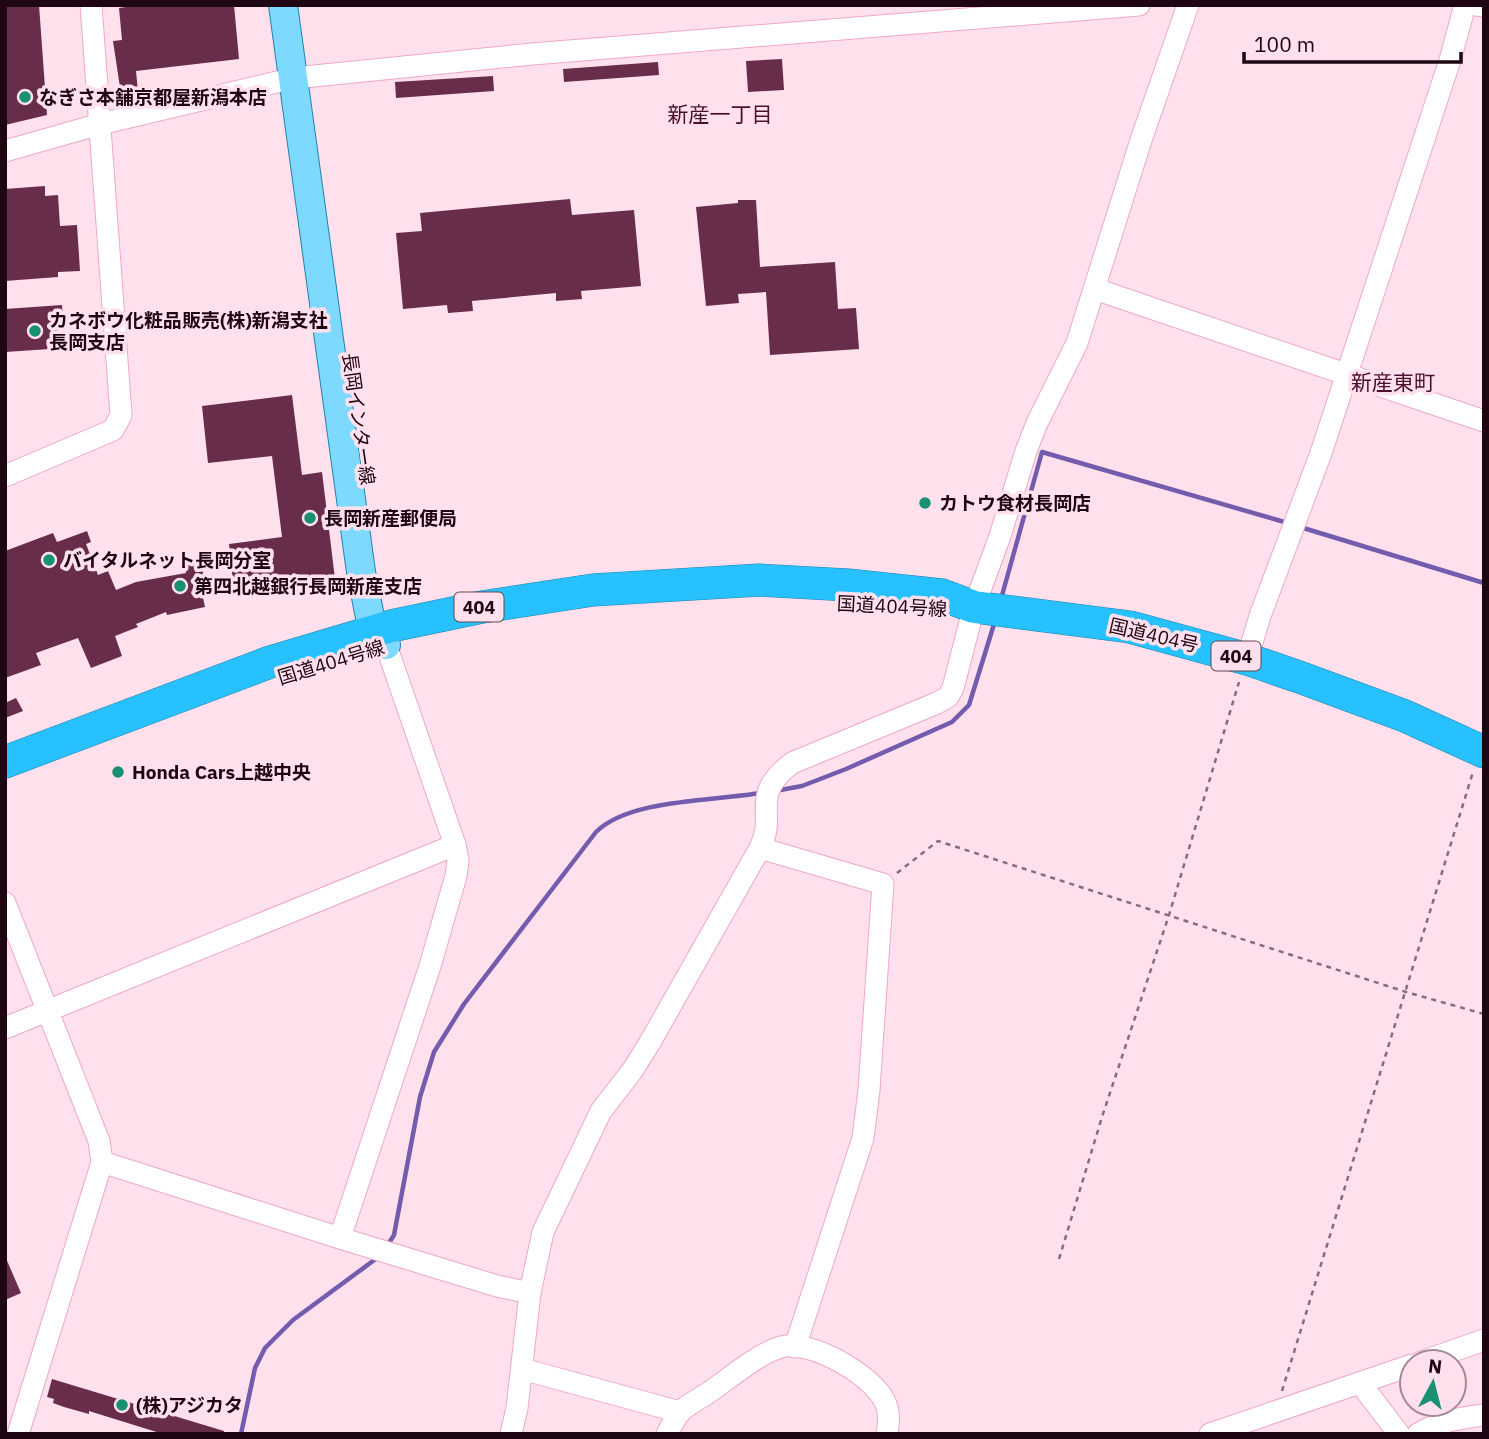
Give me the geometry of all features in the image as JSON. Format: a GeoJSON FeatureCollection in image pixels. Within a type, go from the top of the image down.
{"type":"FeatureCollection","features":[{"type":"Feature","properties":{"kind":"highway","name":"国道404号線"},"geometry":{"type":"LineString","coordinates":[[5,762],[270,662],[482,607],[593,590],[759,580],[848,585],[942,595],[974,607]]}},
{"type":"Feature","properties":{"kind":"highway","name":"国道404号"},"geometry":{"type":"LineString","coordinates":[[974,607],[1130,627],[1247,659],[1483,747]]}},
{"type":"Feature","properties":{"kind":"highway","name":"国道404号線"},"geometry":{"type":"LineString","coordinates":[[5,782],[383,634]]}},
{"type":"Feature","properties":{"kind":"main road","name":"長岡インター線"},"geometry":{"type":"LineString","coordinates":[[283,5],[303,78]]}},
{"type":"Feature","properties":{"kind":"main road","name":"長岡インター線"},"geometry":{"type":"LineString","coordinates":[[302,5],[303,78],[361,572],[383,634]]}},
{"type":"Feature","properties":{"kind":"street"},"geometry":{"type":"LineString","coordinates":[[5,476],[113,430],[121,415],[91,5]]}},
{"type":"Feature","properties":{"kind":"street"},"geometry":{"type":"LineString","coordinates":[[5,151],[100,124],[303,78],[958,12],[1139,5]]}},
{"type":"Feature","properties":{"kind":"street"},"geometry":{"type":"LineString","coordinates":[[511,1434],[522,1369],[530,1293],[543,1231],[601,1111],[649,1044],[761,848],[766,837],[765,800],[778,774],[792,763],[948,697],[958,675],[974,607],[1000,536],[1026,451],[1037,423],[1070,361],[1142,137],[1188,5]]}},
{"type":"Feature","properties":{"kind":"street"},"geometry":{"type":"LineString","coordinates":[[1247,659],[1260,616],[1321,453],[1450,60],[1465,5]]}},
{"type":"Feature","properties":{"kind":"street"},"geometry":{"type":"LineString","coordinates":[[1476,5],[1484,6]]}},
{"type":"Feature","properties":{"kind":"street"},"geometry":{"type":"LineString","coordinates":[[1095,289],[1484,421]]}},
{"type":"Feature","properties":{"kind":"street"},"geometry":{"type":"LineString","coordinates":[[340,1238],[430,966],[456,876],[458,860],[383,634]]}},
{"type":"Feature","properties":{"kind":"street"},"geometry":{"type":"LineString","coordinates":[[5,1028],[455,845]]}},
{"type":"Feature","properties":{"kind":"street"},"geometry":{"type":"LineString","coordinates":[[761,848],[883,884],[869,1090],[863,1139],[795,1347]]}},
{"type":"Feature","properties":{"kind":"street"},"geometry":{"type":"LineString","coordinates":[[5,903],[99,1141],[102,1162],[18,1434]]}},
{"type":"Feature","properties":{"kind":"street"},"geometry":{"type":"LineString","coordinates":[[102,1162],[340,1238],[497,1286],[530,1293]]}},
{"type":"Feature","properties":{"kind":"street"},"geometry":{"type":"LineString","coordinates":[[1461,1348],[1484,1340]]}},
{"type":"Feature","properties":{"kind":"street"},"geometry":{"type":"LineString","coordinates":[[667,1434],[680,1412],[765,1355],[782,1347],[795,1347],[821,1353],[847,1364],[861,1374],[885,1400],[889,1415],[887,1434]]}},
{"type":"Feature","properties":{"kind":"street"},"geometry":{"type":"LineString","coordinates":[[522,1369],[680,1412]]}},
{"type":"Feature","properties":{"kind":"street"},"geometry":{"type":"LineString","coordinates":[[1210,1434],[1398,1370]]}},
{"type":"Feature","properties":{"kind":"street"},"geometry":{"type":"LineString","coordinates":[[1360,1383],[1399,1434]]}},
{"type":"Feature","properties":{"kind":"street"},"geometry":{"type":"LineString","coordinates":[[1261,1434],[1272,1413]]}},
{"type":"Feature","properties":{"kind":"street"},"geometry":{"type":"LineString","coordinates":[[1418,1434],[1437,1423],[1484,1415]]}},
{"type":"Feature","properties":{"kind":"path"},"geometry":{"type":"LineString","coordinates":[[1059,1259],[1102,1116],[1169,915],[1247,659]]}},
{"type":"Feature","properties":{"kind":"path"},"geometry":{"type":"LineString","coordinates":[[1272,1413],[1282,1393],[1483,747]]}},
{"type":"Feature","properties":{"kind":"path"},"geometry":{"type":"LineString","coordinates":[[883,884],[938,841],[1406,992],[1484,1014]]}},
{"type":"Feature","properties":{"kind":"building"},"geometry":{"type":"Polygon","coordinates":[[[5,5],[39,5],[47,115],[5,125],[5,5]]]}},
{"type":"Feature","properties":{"kind":"building"},"geometry":{"type":"Polygon","coordinates":[[[126,5],[234,5],[239,59],[136,71],[138,92],[121,94],[113,41],[122,40],[119,8],[126,5]]]}},
{"type":"Feature","properties":{"kind":"building"},"geometry":{"type":"Polygon","coordinates":[[[782,59],[784,90],[748,92],[746,61],[782,59]]]}},
{"type":"Feature","properties":{"kind":"building"},"geometry":{"type":"Polygon","coordinates":[[[658,62],[659,75],[564,82],[563,69],[658,62]]]}},
{"type":"Feature","properties":{"kind":"building"},"geometry":{"type":"Polygon","coordinates":[[[493,76],[494,91],[396,98],[395,82],[493,76]]]}},
{"type":"Feature","properties":{"kind":"building"},"geometry":{"type":"Polygon","coordinates":[[[45,186],[45,196],[58,195],[60,226],[77,225],[80,271],[58,272],[58,277],[5,281],[5,189],[45,186]]]}},
{"type":"Feature","properties":{"kind":"building"},"geometry":{"type":"Polygon","coordinates":[[[570,199],[572,215],[634,210],[641,286],[581,291],[582,299],[556,301],[556,293],[472,301],[473,311],[448,313],[447,305],[403,309],[396,233],[422,231],[420,213],[570,199]]]}},
{"type":"Feature","properties":{"kind":"building"},"geometry":{"type":"Polygon","coordinates":[[[738,200],[756,200],[760,267],[835,262],[838,309],[856,308],[859,349],[770,355],[766,292],[738,294],[739,303],[706,306],[696,207],[738,203],[738,200]]]}},
{"type":"Feature","properties":{"kind":"building","name":"カネボウ化粧品販売(株)新潟支社 長岡支店"},"geometry":{"type":"Polygon","coordinates":[[[62,305],[65,348],[5,352],[5,309],[62,305]]]}},
{"type":"Feature","properties":{"kind":"building"},"geometry":{"type":"Polygon","coordinates":[[[292,395],[302,475],[322,472],[335,579],[234,591],[229,544],[282,537],[272,456],[208,463],[202,406],[292,395]]]}},
{"type":"Feature","properties":{"kind":"building"},"geometry":{"type":"Polygon","coordinates":[[[87,531],[91,542],[86,544],[98,575],[108,571],[116,590],[136,582],[186,573],[185,566],[201,563],[207,592],[202,593],[205,607],[167,615],[166,612],[136,624],[138,627],[115,636],[122,656],[91,668],[78,638],[36,653],[41,665],[5,678],[5,551],[53,533],[57,542],[87,531]]]}},
{"type":"Feature","properties":{"kind":"building"},"geometry":{"type":"Polygon","coordinates":[[[16,698],[23,711],[5,718],[5,703],[16,698]]]}},
{"type":"Feature","properties":{"kind":"building"},"geometry":{"type":"Polygon","coordinates":[[[5,1256],[21,1293],[5,1300],[5,1256]]]}},
{"type":"Feature","properties":{"kind":"building","name":"(株)アジカタ"},"geometry":{"type":"Polygon","coordinates":[[[52,1379],[224,1431],[224,1434],[163,1434],[89,1411],[89,1414],[64,1407],[53,1403],[54,1399],[47,1397],[52,1379]]]}},
{"type":"Feature","properties":{"kind":"waterway"},"geometry":{"type":"LineString","coordinates":[[1001,599],[1042,452],[1288,523]]}},
{"type":"Feature","properties":{"kind":"waterway"},"geometry":{"type":"LineString","coordinates":[[1300,527],[1484,583]]}},
{"type":"Feature","properties":{"kind":"waterway"},"geometry":{"type":"LineString","coordinates":[[775,791],[802,786],[846,769],[952,722],[969,705],[995,621]]}},
{"type":"Feature","properties":{"kind":"waterway"},"geometry":{"type":"LineString","coordinates":[[387,1246],[394,1235],[420,1097],[434,1052],[464,1004],[596,832],[611,821],[650,807],[760,793]]}},
{"type":"Feature","properties":{"kind":"waterway"},"geometry":{"type":"LineString","coordinates":[[241,1434],[255,1368],[265,1348],[293,1320],[377,1258]]}},
{"type":"Feature","properties":{"kind":"place","name":"なぎさ本舗京都屋新潟本店"},"geometry":{"type":"Point","coordinates":[25,97]}},
{"type":"Feature","properties":{"kind":"place","name":"カネボウ化粧品販売(株)新潟支社 長岡支店"},"geometry":{"type":"Point","coordinates":[35,331]}},
{"type":"Feature","properties":{"kind":"place","name":"カトウ食材長岡店"},"geometry":{"type":"Point","coordinates":[925,503]}},
{"type":"Feature","properties":{"kind":"place","name":"長岡新産郵便局"},"geometry":{"type":"Point","coordinates":[310,518]}},
{"type":"Feature","properties":{"kind":"place","name":"バイタルネット長岡分室"},"geometry":{"type":"Point","coordinates":[49,560]}},
{"type":"Feature","properties":{"kind":"place","name":"第四北越銀行長岡新産支店"},"geometry":{"type":"Point","coordinates":[180,586]}},
{"type":"Feature","properties":{"kind":"place","name":"Honda Cars上越中央"},"geometry":{"type":"Point","coordinates":[118,772]}},
{"type":"Feature","properties":{"kind":"place","name":"(株)アジカタ"},"geometry":{"type":"Point","coordinates":[122,1405]}},
{"type":"Feature","properties":{"kind":"district","name":"新産一丁目"},"geometry":{"type":"Point","coordinates":[720,114]}},
{"type":"Feature","properties":{"kind":"district","name":"新産東町"},"geometry":{"type":"Point","coordinates":[1393,382]}}]}
